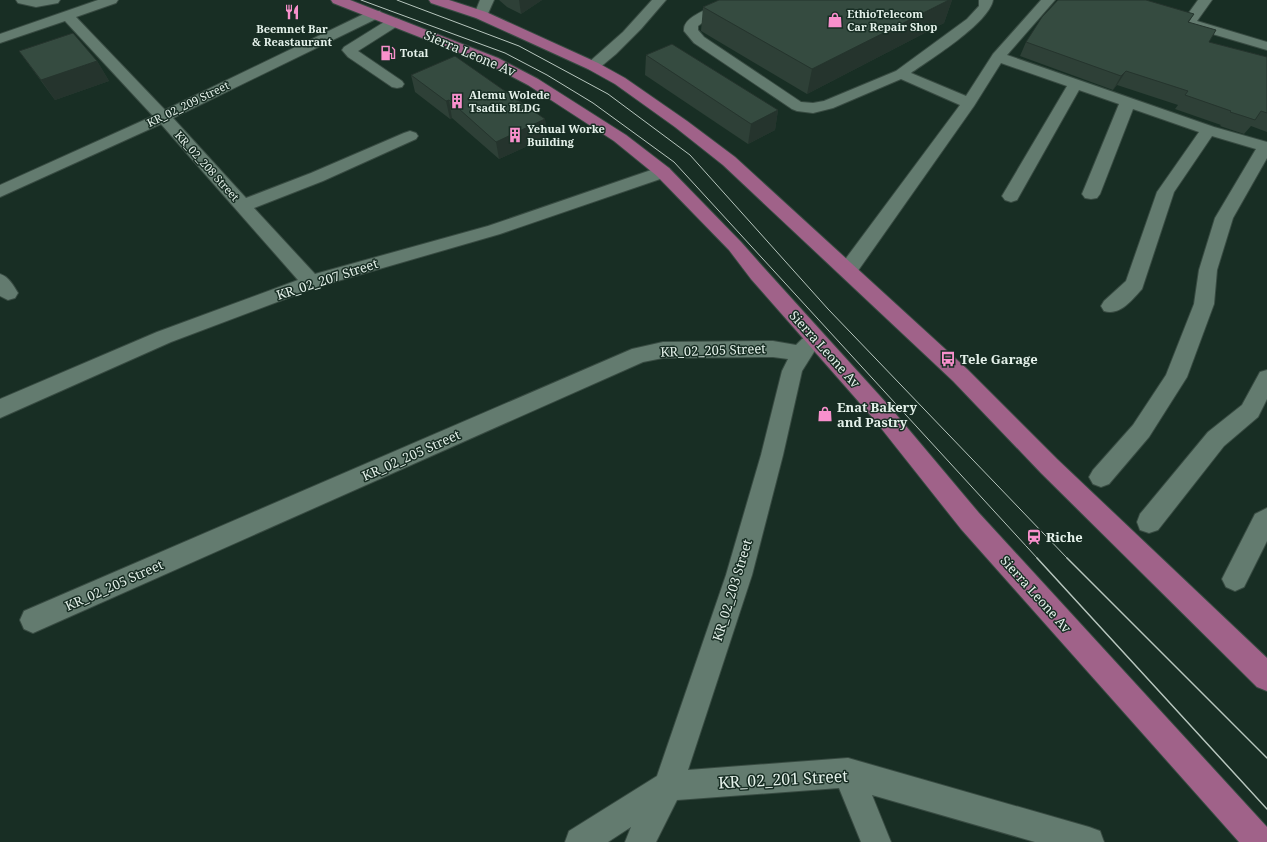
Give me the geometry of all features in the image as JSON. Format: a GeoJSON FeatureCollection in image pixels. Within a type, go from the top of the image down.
{"type":"FeatureCollection","features":[{"type":"Feature","properties":{"kind":"main road","name":"Sierra Leone Av"},"geometry":{"type":"LineString","coordinates":[[338,0],[493,61],[534,82],[620,138],[663,172],[735,246],[763,279],[808,345],[881,412],[970,521],[1260,842]]}},
{"type":"Feature","properties":{"kind":"main road"},"geometry":{"type":"LineString","coordinates":[[436,0],[484,8],[593,66],[620,81],[682,124],[729,161],[960,375],[1049,466],[1267,677]]}},
{"type":"Feature","properties":{"kind":"street"},"geometry":{"type":"LineString","coordinates":[[23,0],[36,3],[53,0]]}},
{"type":"Feature","properties":{"kind":"street"},"geometry":{"type":"LineString","coordinates":[[0,39],[111,0]]}},
{"type":"Feature","properties":{"kind":"street"},"geometry":{"type":"LineString","coordinates":[[593,66],[618,46],[645,18],[659,0]]}},
{"type":"Feature","properties":{"kind":"street"},"geometry":{"type":"LineString","coordinates":[[740,0],[701,17],[691,24],[691,31],[700,40],[797,106],[813,108],[828,105],[901,74],[972,22],[985,7],[986,0]]}},
{"type":"Feature","properties":{"kind":"street"},"geometry":{"type":"LineString","coordinates":[[848,270],[969,103],[998,57],[1048,0]]}},
{"type":"Feature","properties":{"kind":"street"},"geometry":{"type":"LineString","coordinates":[[1112,0],[1267,46]]}},
{"type":"Feature","properties":{"kind":"street"},"geometry":{"type":"LineString","coordinates":[[1189,22],[1205,0]]}},
{"type":"Feature","properties":{"kind":"street","name":"KR_02_209 Street"},"geometry":{"type":"LineString","coordinates":[[0,192],[163,117],[375,14]]}},
{"type":"Feature","properties":{"kind":"street","name":"KR_02_208 Street"},"geometry":{"type":"LineString","coordinates":[[68,16],[163,117],[311,282]]}},
{"type":"Feature","properties":{"kind":"street"},"geometry":{"type":"LineString","coordinates":[[394,22],[349,50],[397,84]]}},
{"type":"Feature","properties":{"kind":"street"},"geometry":{"type":"LineString","coordinates":[[998,57],[1208,130],[1266,147],[1224,218],[1208,270],[1204,304],[1176,377],[1141,431],[1101,477]]}},
{"type":"Feature","properties":{"kind":"street"},"geometry":{"type":"LineString","coordinates":[[901,74],[969,103]]}},
{"type":"Feature","properties":{"kind":"street"},"geometry":{"type":"LineString","coordinates":[[1011,196],[1075,84]]}},
{"type":"Feature","properties":{"kind":"street"},"geometry":{"type":"LineString","coordinates":[[1091,194],[1128,102]]}},
{"type":"Feature","properties":{"kind":"street"},"geometry":{"type":"LineString","coordinates":[[1111,306],[1127,293],[1135,284],[1166,192],[1208,130]]}},
{"type":"Feature","properties":{"kind":"street"},"geometry":{"type":"LineString","coordinates":[[242,206],[317,177],[410,136]]}},
{"type":"Feature","properties":{"kind":"street","name":"KR_02_207 Street"},"geometry":{"type":"LineString","coordinates":[[0,409],[164,337],[311,282],[494,230],[663,172]]}},
{"type":"Feature","properties":{"kind":"street","name":"KR_02_205 Street"},"geometry":{"type":"LineString","coordinates":[[33,620],[639,355],[663,350],[773,349],[808,345]]}},
{"type":"Feature","properties":{"kind":"street","name":"KR_02_203 Street"},"geometry":{"type":"LineString","coordinates":[[640,842],[668,786],[739,574],[772,455],[792,371],[808,345]]}},
{"type":"Feature","properties":{"kind":"street"},"geometry":{"type":"LineString","coordinates":[[1149,522],[1216,439],[1250,411],[1267,378]]}},
{"type":"Feature","properties":{"kind":"street"},"geometry":{"type":"LineString","coordinates":[[1235,579],[1264,522],[1267,519]]}},
{"type":"Feature","properties":{"kind":"street"},"geometry":{"type":"LineString","coordinates":[[848,773],[876,842]]}},
{"type":"Feature","properties":{"kind":"street","name":"KR_02_201 Street"},"geometry":{"type":"LineString","coordinates":[[580,842],[668,786],[848,773],[1089,842]]}},
{"type":"Feature","properties":{"kind":"building"},"geometry":{"type":"Polygon","coordinates":[[[719,0],[949,0],[812,69],[703,7],[719,0]]]}},
{"type":"Feature","properties":{"kind":"building"},"geometry":{"type":"Polygon","coordinates":[[[1058,0],[1146,0],[1194,14],[1188,22],[1216,30],[1209,42],[1267,57],[1267,113],[1261,111],[1255,120],[1185,95],[1188,91],[1126,71],[1121,76],[1026,42],[1042,17],[1058,0]]]}},
{"type":"Feature","properties":{"kind":"building"},"geometry":{"type":"Polygon","coordinates":[[[73,33],[97,61],[41,80],[19,51],[73,33]]]}},
{"type":"Feature","properties":{"kind":"building"},"geometry":{"type":"Polygon","coordinates":[[[672,44],[778,110],[751,124],[646,55],[672,44]]]}},
{"type":"Feature","properties":{"kind":"building"},"geometry":{"type":"Polygon","coordinates":[[[455,56],[545,119],[496,142],[449,100],[446,101],[411,75],[455,56]]]}},
{"type":"Feature","properties":{"kind":"tram line"},"geometry":{"type":"LineString","coordinates":[[361,0],[505,53],[547,75],[593,103],[674,162],[1038,559]]}},
{"type":"Feature","properties":{"kind":"tram line"},"geometry":{"type":"LineString","coordinates":[[397,0],[519,46],[608,94],[690,155],[828,309],[1068,559]]}},
{"type":"Feature","properties":{"kind":"tram line"},"geometry":{"type":"LineString","coordinates":[[1037,558],[1267,809]]}},
{"type":"Feature","properties":{"kind":"tram line"},"geometry":{"type":"LineString","coordinates":[[1068,559],[1267,758]]}},
{"type":"Feature","properties":{"kind":"place","name":"Beemnet Bar & Reastaurant"},"geometry":{"type":"Point","coordinates":[292,12]}},
{"type":"Feature","properties":{"kind":"place","name":"EthioTelecom Car Repair Shop"},"geometry":{"type":"Point","coordinates":[835,20]}},
{"type":"Feature","properties":{"kind":"place","name":"Total"},"geometry":{"type":"Point","coordinates":[388,53]}},
{"type":"Feature","properties":{"kind":"place","name":"Alemu Wolede Tsadik BLDG"},"geometry":{"type":"Point","coordinates":[457,101]}},
{"type":"Feature","properties":{"kind":"place","name":"Yehual Worke Building"},"geometry":{"type":"Point","coordinates":[515,135]}},
{"type":"Feature","properties":{"kind":"place","name":"Tele Garage"},"geometry":{"type":"Point","coordinates":[948,359]}},
{"type":"Feature","properties":{"kind":"place","name":"Enat Bakery and Pastry"},"geometry":{"type":"Point","coordinates":[825,414]}},
{"type":"Feature","properties":{"kind":"place","name":"Riche"},"geometry":{"type":"Point","coordinates":[1034,537]}}]}
